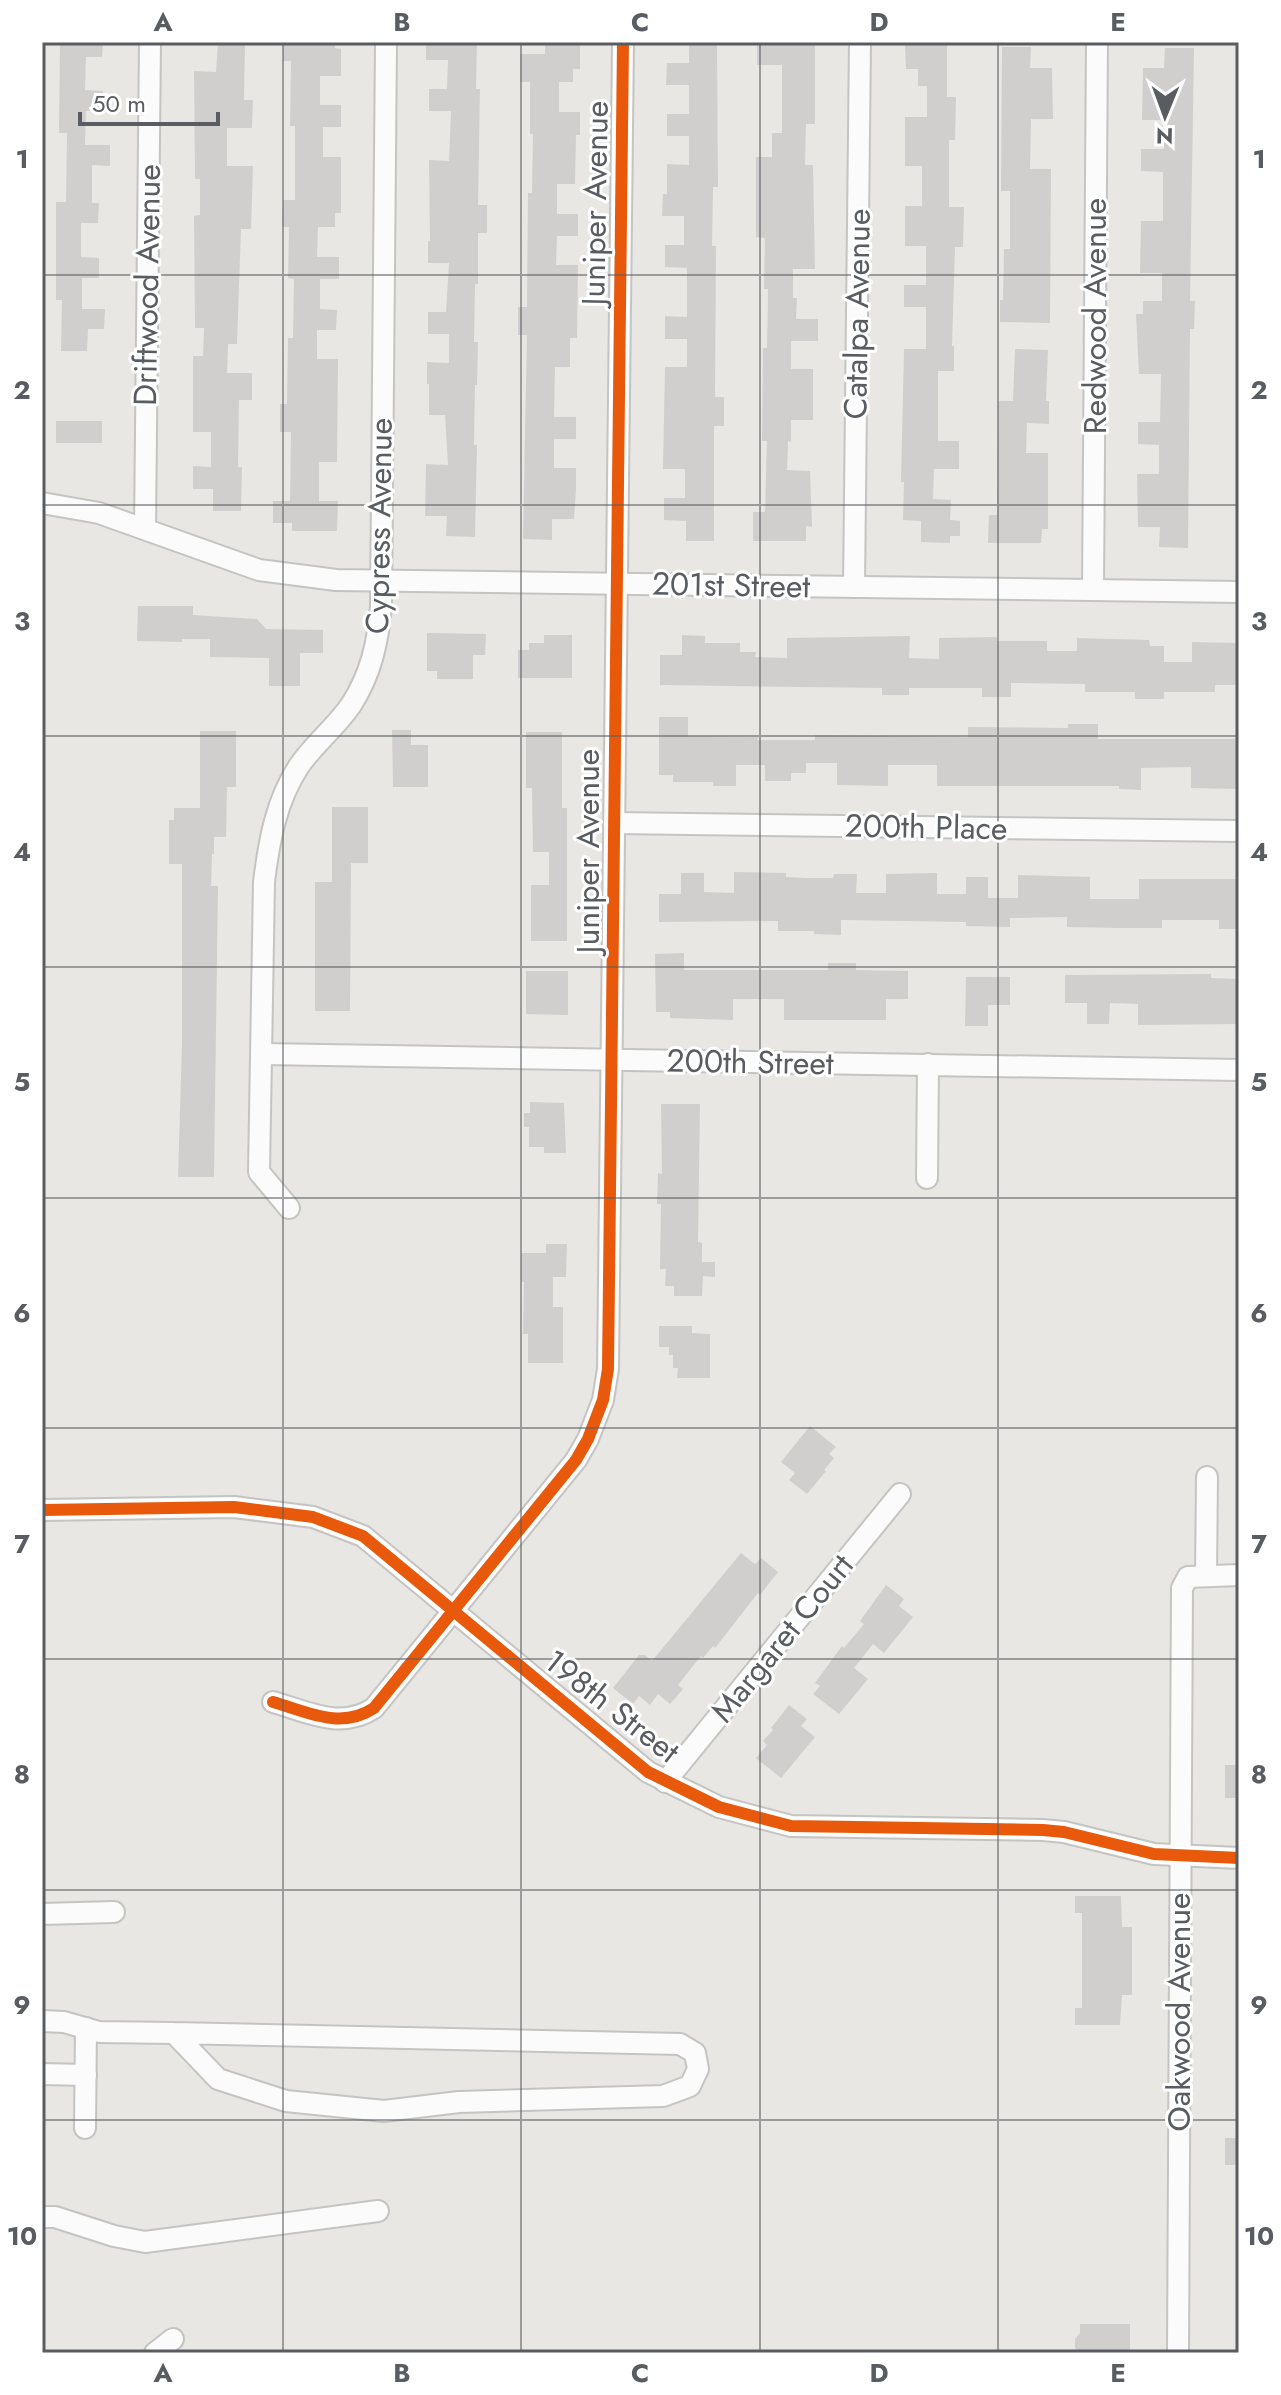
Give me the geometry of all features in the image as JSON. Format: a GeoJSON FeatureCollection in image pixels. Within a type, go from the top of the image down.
{"type":"FeatureCollection","features":[{"type":"Feature","properties":{"kind":"street","name":"Driftwood Avenue"},"geometry":{"type":"LineString","coordinates":[[145,528],[150,42]]}},
{"type":"Feature","properties":{"kind":"street","name":"Cypress Avenue"},"geometry":{"type":"LineString","coordinates":[[289,1208],[259,1172],[264,882],[270,839],[283,795],[300,764],[350,705],[367,675],[378,639],[381,606],[386,42]]}},
{"type":"Feature","properties":{"kind":"street","name":"Juniper Avenue"},"geometry":{"type":"LineString","coordinates":[[273,1702],[342,1720],[360,1717],[374,1708],[569,1470],[588,1439],[603,1400],[608,1369],[613,1060],[623,42]]}},
{"type":"Feature","properties":{"kind":"street","name":"Catalpa Avenue"},"geometry":{"type":"LineString","coordinates":[[854,587],[860,42]]}},
{"type":"Feature","properties":{"kind":"street","name":"Redwood Avenue"},"geometry":{"type":"LineString","coordinates":[[1093,589],[1097,42]]}},
{"type":"Feature","properties":{"kind":"street","name":"201st Street"},"geometry":{"type":"LineString","coordinates":[[42,503],[99,513],[259,570],[323,579],[1239,592]]}},
{"type":"Feature","properties":{"kind":"street","name":"200th Place"},"geometry":{"type":"LineString","coordinates":[[614,823],[1239,831]]}},
{"type":"Feature","properties":{"kind":"street","name":"200th Street"},"geometry":{"type":"LineString","coordinates":[[262,1054],[1239,1070]]}},
{"type":"Feature","properties":{"kind":"street"},"geometry":{"type":"LineString","coordinates":[[927,1178],[928,1064]]}},
{"type":"Feature","properties":{"kind":"street","name":"Oakwood Avenue"},"geometry":{"type":"LineString","coordinates":[[1178,2353],[1182,1588],[1197,1576],[1207,1477]]}},
{"type":"Feature","properties":{"kind":"street","name":"Margaret Court"},"geometry":{"type":"LineString","coordinates":[[665,1782],[900,1494]]}},
{"type":"Feature","properties":{"kind":"street","name":"198th Street"},"geometry":{"type":"LineString","coordinates":[[42,1510],[234,1507],[313,1517],[363,1536],[648,1772],[719,1807],[791,1826],[1054,1831],[1124,1848],[1180,1856],[1239,1858]]}},
{"type":"Feature","properties":{"kind":"street"},"geometry":{"type":"LineString","coordinates":[[1197,1576],[1239,1575]]}},
{"type":"Feature","properties":{"kind":"street"},"geometry":{"type":"LineString","coordinates":[[42,1914],[114,1912]]}},
{"type":"Feature","properties":{"kind":"street"},"geometry":{"type":"LineString","coordinates":[[42,2021],[64,2022],[99,2032],[174,2033],[680,2044],[695,2053],[698,2069],[690,2086],[663,2096],[459,2102],[384,2111],[286,2101],[218,2079],[174,2033]]}},
{"type":"Feature","properties":{"kind":"street"},"geometry":{"type":"LineString","coordinates":[[85,2128],[86,2028]]}},
{"type":"Feature","properties":{"kind":"street"},"geometry":{"type":"LineString","coordinates":[[42,2074],[86,2075]]}},
{"type":"Feature","properties":{"kind":"street"},"geometry":{"type":"LineString","coordinates":[[42,2217],[55,2217],[114,2236],[145,2242],[378,2211]]}},
{"type":"Feature","properties":{"kind":"street"},"geometry":{"type":"LineString","coordinates":[[155,2353],[173,2339]]}},
{"type":"Feature","properties":{"kind":"building"},"geometry":{"type":"Polygon","coordinates":[[[60,42],[103,42],[102,57],[86,57],[85,90],[103,91],[102,111],[86,111],[85,145],[110,145],[110,166],[92,165],[92,203],[99,203],[98,223],[81,223],[81,257],[99,258],[99,278],[82,278],[82,309],[105,309],[104,329],[88,329],[87,351],[61,351],[62,300],[56,300],[56,202],[66,202],[67,133],[59,133],[60,42]]]}},
{"type":"Feature","properties":{"kind":"building"},"geometry":{"type":"Polygon","coordinates":[[[218,42],[245,42],[244,100],[253,100],[252,128],[227,128],[227,166],[253,166],[251,229],[241,229],[237,344],[228,344],[227,373],[252,373],[252,400],[239,400],[241,511],[213,511],[213,489],[193,489],[193,466],[211,467],[211,432],[193,432],[193,356],[203,356],[204,328],[195,328],[194,216],[200,215],[200,179],[195,179],[194,71],[216,72],[218,42]]]}},
{"type":"Feature","properties":{"kind":"building"},"geometry":{"type":"Polygon","coordinates":[[[283,42],[335,42],[335,48],[341,49],[341,76],[320,76],[320,105],[341,105],[341,127],[323,127],[323,157],[341,157],[341,213],[335,213],[335,227],[318,227],[317,257],[339,257],[339,279],[320,279],[320,309],[337,310],[336,330],[317,330],[317,359],[338,359],[337,462],[319,462],[319,501],[338,501],[337,531],[292,531],[292,523],[273,523],[273,501],[290,501],[291,432],[280,432],[280,404],[287,404],[288,338],[293,338],[294,279],[288,278],[289,227],[282,227],[283,200],[295,200],[295,126],[290,126],[291,61],[283,61],[283,42]]]}},
{"type":"Feature","properties":{"kind":"building"},"geometry":{"type":"Polygon","coordinates":[[[426,42],[477,42],[476,89],[480,89],[478,205],[487,205],[487,233],[478,233],[478,284],[475,284],[474,342],[478,342],[474,445],[477,445],[475,537],[446,536],[447,516],[425,516],[426,464],[448,465],[445,415],[429,415],[427,362],[449,363],[449,334],[428,334],[428,312],[446,312],[449,263],[428,263],[428,241],[429,160],[449,161],[451,111],[429,111],[429,89],[447,89],[448,60],[426,60],[426,42]]]}},
{"type":"Feature","properties":{"kind":"building"},"geometry":{"type":"Polygon","coordinates":[[[545,42],[580,42],[580,69],[573,69],[573,82],[559,82],[559,112],[580,112],[575,184],[557,184],[557,214],[578,214],[578,236],[557,236],[556,265],[578,265],[577,338],[570,338],[570,367],[555,367],[554,417],[576,417],[576,439],[554,439],[554,468],[576,468],[576,490],[574,519],[552,519],[552,540],[523,539],[527,335],[518,335],[518,307],[527,307],[528,193],[532,193],[533,134],[530,134],[530,82],[520,82],[520,54],[545,54],[545,42]]]}},
{"type":"Feature","properties":{"kind":"building"},"geometry":{"type":"Polygon","coordinates":[[[689,42],[717,43],[718,187],[713,187],[712,246],[716,246],[715,397],[724,397],[724,426],[714,426],[714,541],[686,541],[686,521],[664,520],[664,498],[685,498],[685,469],[663,469],[665,367],[687,367],[687,339],[665,339],[665,316],[687,317],[687,268],[665,267],[665,245],[684,245],[684,216],[662,216],[663,194],[667,194],[667,164],[689,165],[689,136],[667,136],[667,114],[689,114],[689,85],[666,85],[667,63],[689,63],[689,42]]]}},
{"type":"Feature","properties":{"kind":"building"},"geometry":{"type":"Polygon","coordinates":[[[757,42],[815,42],[815,124],[806,124],[805,165],[813,165],[815,269],[793,269],[793,298],[797,298],[796,319],[818,319],[818,341],[791,341],[791,369],[813,369],[813,420],[791,420],[787,470],[810,471],[812,527],[806,526],[806,541],[753,541],[753,512],[765,512],[767,441],[762,441],[763,348],[767,348],[768,289],[764,289],[765,238],[756,237],[756,157],[772,157],[772,133],[782,133],[782,65],[757,65],[757,42]]]}},
{"type":"Feature","properties":{"kind":"building"},"geometry":{"type":"Polygon","coordinates":[[[947,44],[947,97],[956,97],[955,140],[949,140],[949,207],[964,207],[963,247],[955,247],[954,371],[938,371],[938,441],[959,441],[959,469],[934,469],[933,499],[951,500],[950,520],[960,521],[960,536],[950,536],[950,543],[921,542],[921,521],[903,520],[904,482],[901,482],[904,349],[926,349],[926,307],[904,307],[904,285],[926,285],[926,246],[905,246],[905,206],[922,206],[922,166],[905,166],[905,117],[927,117],[927,86],[918,86],[918,69],[906,69],[905,45],[947,44]]]}},
{"type":"Feature","properties":{"kind":"building"},"geometry":{"type":"Polygon","coordinates":[[[1002,47],[1031,47],[1030,68],[1052,68],[1053,119],[1031,119],[1030,169],[1051,169],[1050,323],[1000,322],[1004,249],[1010,249],[1010,191],[1001,191],[1002,47]]]}},
{"type":"Feature","properties":{"kind":"building"},"geometry":{"type":"Polygon","coordinates":[[[1165,48],[1194,48],[1190,301],[1195,301],[1194,329],[1190,329],[1188,548],[1159,547],[1160,527],[1138,527],[1137,474],[1159,474],[1159,445],[1138,444],[1138,422],[1160,422],[1161,374],[1139,374],[1136,314],[1143,314],[1143,301],[1162,301],[1162,273],[1140,273],[1141,221],[1163,221],[1163,172],[1141,171],[1141,149],[1164,149],[1164,120],[1142,120],[1143,68],[1164,68],[1165,48]]]}},
{"type":"Feature","properties":{"kind":"building"},"geometry":{"type":"Polygon","coordinates":[[[1015,349],[1048,350],[1046,401],[1049,401],[1049,424],[1027,423],[1026,453],[1048,453],[1048,529],[1042,529],[1041,543],[988,543],[989,515],[997,515],[998,401],[1013,401],[1015,349]]]}},
{"type":"Feature","properties":{"kind":"building"},"geometry":{"type":"Polygon","coordinates":[[[56,421],[102,421],[102,443],[56,443],[56,421]]]}},
{"type":"Feature","properties":{"kind":"building"},"geometry":{"type":"Polygon","coordinates":[[[138,606],[193,606],[193,615],[257,619],[266,629],[323,630],[323,653],[300,653],[300,686],[269,686],[269,658],[210,657],[210,639],[137,641],[138,606]]]}},
{"type":"Feature","properties":{"kind":"building"},"geometry":{"type":"Polygon","coordinates":[[[427,633],[486,634],[485,655],[473,655],[473,679],[437,679],[437,671],[427,671],[427,633]]]}},
{"type":"Feature","properties":{"kind":"building"},"geometry":{"type":"Polygon","coordinates":[[[544,635],[572,635],[572,678],[518,678],[518,650],[529,650],[529,643],[544,643],[544,635]]]}},
{"type":"Feature","properties":{"kind":"building"},"geometry":{"type":"Polygon","coordinates":[[[682,635],[705,636],[705,643],[740,643],[740,652],[756,652],[755,657],[787,658],[787,638],[910,636],[909,658],[939,659],[939,638],[997,637],[997,641],[1047,641],[1047,651],[1077,651],[1077,638],[1149,640],[1150,646],[1164,646],[1164,662],[1192,662],[1192,642],[1239,643],[1239,685],[1215,685],[1215,692],[1164,692],[1164,699],[1135,699],[1135,692],[1085,692],[1085,684],[1011,683],[1011,697],[982,697],[982,688],[909,688],[909,695],[882,695],[882,688],[660,685],[660,655],[682,655],[682,635]]]}},
{"type":"Feature","properties":{"kind":"building"},"geometry":{"type":"Polygon","coordinates":[[[659,717],[688,717],[688,736],[758,737],[758,740],[815,740],[815,735],[968,737],[968,727],[1068,728],[1068,724],[1098,724],[1098,739],[1239,739],[1239,789],[1191,788],[1191,767],[1141,768],[1141,790],[1119,789],[1119,786],[937,786],[937,765],[888,765],[888,786],[837,785],[837,763],[806,763],[806,773],[791,773],[791,781],[765,781],[765,765],[736,765],[736,786],[713,786],[713,782],[673,782],[673,775],[659,775],[659,717]]]}},
{"type":"Feature","properties":{"kind":"building"},"geometry":{"type":"Polygon","coordinates":[[[392,730],[411,730],[411,745],[428,745],[428,787],[393,787],[392,730]]]}},
{"type":"Feature","properties":{"kind":"building"},"geometry":{"type":"Polygon","coordinates":[[[200,731],[236,731],[236,787],[227,787],[226,837],[214,837],[212,854],[211,886],[218,886],[214,1177],[178,1177],[182,864],[169,864],[169,820],[174,820],[174,808],[200,808],[200,731]]]}},
{"type":"Feature","properties":{"kind":"building"},"geometry":{"type":"Polygon","coordinates":[[[526,732],[562,732],[562,808],[567,808],[567,941],[531,941],[531,885],[549,885],[549,852],[533,852],[532,788],[526,788],[526,732]]]}},
{"type":"Feature","properties":{"kind":"building"},"geometry":{"type":"Polygon","coordinates":[[[332,807],[368,807],[368,863],[351,863],[350,1011],[315,1011],[315,882],[332,882],[332,807]]]}},
{"type":"Feature","properties":{"kind":"building"},"geometry":{"type":"Polygon","coordinates":[[[734,872],[786,873],[786,877],[805,878],[857,874],[856,893],[886,893],[886,874],[937,873],[937,894],[966,894],[966,877],[988,877],[988,898],[1018,898],[1018,875],[1090,877],[1090,899],[1139,899],[1139,879],[1239,879],[1239,929],[1219,929],[1219,920],[1162,920],[1162,928],[1117,928],[1067,927],[1067,917],[1010,918],[1010,927],[966,926],[966,922],[841,920],[841,935],[778,931],[778,921],[659,922],[659,894],[681,894],[681,873],[704,873],[704,892],[734,893],[734,872]]]}},
{"type":"Feature","properties":{"kind":"building"},"geometry":{"type":"Polygon","coordinates":[[[684,953],[684,970],[828,970],[828,963],[856,963],[856,970],[908,971],[908,999],[886,999],[886,1020],[784,1020],[784,999],[733,999],[733,1020],[670,1018],[670,1012],[656,1012],[655,954],[684,953]]]}},
{"type":"Feature","properties":{"kind":"building"},"geometry":{"type":"Polygon","coordinates":[[[526,971],[568,971],[568,1015],[526,1014],[526,971]]]}},
{"type":"Feature","properties":{"kind":"building"},"geometry":{"type":"Polygon","coordinates":[[[1211,974],[1211,978],[1239,979],[1239,1024],[1138,1025],[1138,1004],[1110,1003],[1109,1024],[1087,1024],[1087,1003],[1065,1003],[1065,975],[1211,974]]]}},
{"type":"Feature","properties":{"kind":"building"},"geometry":{"type":"Polygon","coordinates":[[[966,977],[1010,977],[1010,1005],[988,1005],[988,1026],[965,1026],[966,977]]]}},
{"type":"Feature","properties":{"kind":"building"},"geometry":{"type":"Polygon","coordinates":[[[530,1102],[564,1103],[566,1153],[544,1153],[544,1147],[529,1147],[529,1127],[524,1127],[524,1113],[530,1113],[530,1102]]]}},
{"type":"Feature","properties":{"kind":"building"},"geometry":{"type":"Polygon","coordinates":[[[661,1104],[700,1104],[698,1242],[702,1243],[702,1262],[715,1262],[715,1277],[703,1276],[702,1296],[674,1296],[674,1286],[665,1286],[666,1269],[660,1269],[661,1204],[657,1204],[658,1173],[662,1174],[661,1104]]]}},
{"type":"Feature","properties":{"kind":"building"},"geometry":{"type":"Polygon","coordinates":[[[546,1244],[567,1244],[566,1277],[553,1277],[553,1307],[563,1307],[563,1363],[528,1363],[528,1334],[523,1334],[521,1253],[546,1253],[546,1244]]]}},
{"type":"Feature","properties":{"kind":"building"},"geometry":{"type":"Polygon","coordinates":[[[659,1326],[692,1326],[692,1333],[710,1334],[710,1378],[677,1378],[678,1368],[673,1368],[673,1355],[669,1355],[669,1347],[659,1347],[659,1326]]]}},
{"type":"Feature","properties":{"kind":"building"},"geometry":{"type":"Polygon","coordinates":[[[810,1426],[836,1447],[829,1454],[834,1458],[826,1471],[807,1494],[789,1480],[795,1473],[781,1462],[810,1426]]]}},
{"type":"Feature","properties":{"kind":"building"},"geometry":{"type":"Polygon","coordinates":[[[741,1553],[755,1564],[761,1558],[778,1572],[715,1648],[713,1646],[703,1658],[701,1656],[678,1685],[683,1689],[670,1704],[658,1694],[650,1705],[639,1696],[633,1704],[613,1688],[639,1655],[645,1655],[652,1661],[741,1553]]]}},
{"type":"Feature","properties":{"kind":"building"},"geometry":{"type":"Polygon","coordinates":[[[886,1585],[904,1599],[899,1606],[913,1617],[884,1653],[873,1644],[854,1668],[868,1679],[839,1714],[813,1694],[820,1686],[815,1683],[842,1646],[844,1648],[864,1624],[860,1621],[886,1585]]]}},
{"type":"Feature","properties":{"kind":"building"},"geometry":{"type":"Polygon","coordinates":[[[789,1705],[807,1719],[801,1726],[815,1737],[781,1778],[756,1758],[767,1745],[763,1741],[773,1730],[771,1728],[789,1705]]]}},
{"type":"Feature","properties":{"kind":"building"},"geometry":{"type":"Polygon","coordinates":[[[1225,1765],[1239,1765],[1239,1798],[1225,1798],[1225,1765]]]}},
{"type":"Feature","properties":{"kind":"building"},"geometry":{"type":"Polygon","coordinates":[[[1075,1896],[1121,1896],[1122,1927],[1132,1927],[1132,1995],[1122,1995],[1120,2025],[1075,2025],[1075,2008],[1082,2008],[1082,1913],[1075,1913],[1075,1896]]]}},
{"type":"Feature","properties":{"kind":"building"},"geometry":{"type":"Polygon","coordinates":[[[1225,2138],[1239,2138],[1239,2165],[1225,2165],[1225,2138]]]}},
{"type":"Feature","properties":{"kind":"building"},"geometry":{"type":"Polygon","coordinates":[[[1080,2324],[1130,2324],[1130,2351],[1080,2353],[1075,2348],[1075,2339],[1080,2333],[1080,2324]]]}},
{"type":"Feature","properties":{"kind":"cycle path"},"geometry":{"type":"LineString","coordinates":[[273,1702],[337,1718],[349,1718],[374,1708],[576,1460],[603,1400],[608,1369],[623,42]]}},
{"type":"Feature","properties":{"kind":"cycle path"},"geometry":{"type":"LineString","coordinates":[[42,1510],[234,1507],[313,1517],[363,1536],[648,1772],[719,1807],[791,1826],[1043,1830],[1064,1832],[1154,1854],[1239,1858]]}}]}
